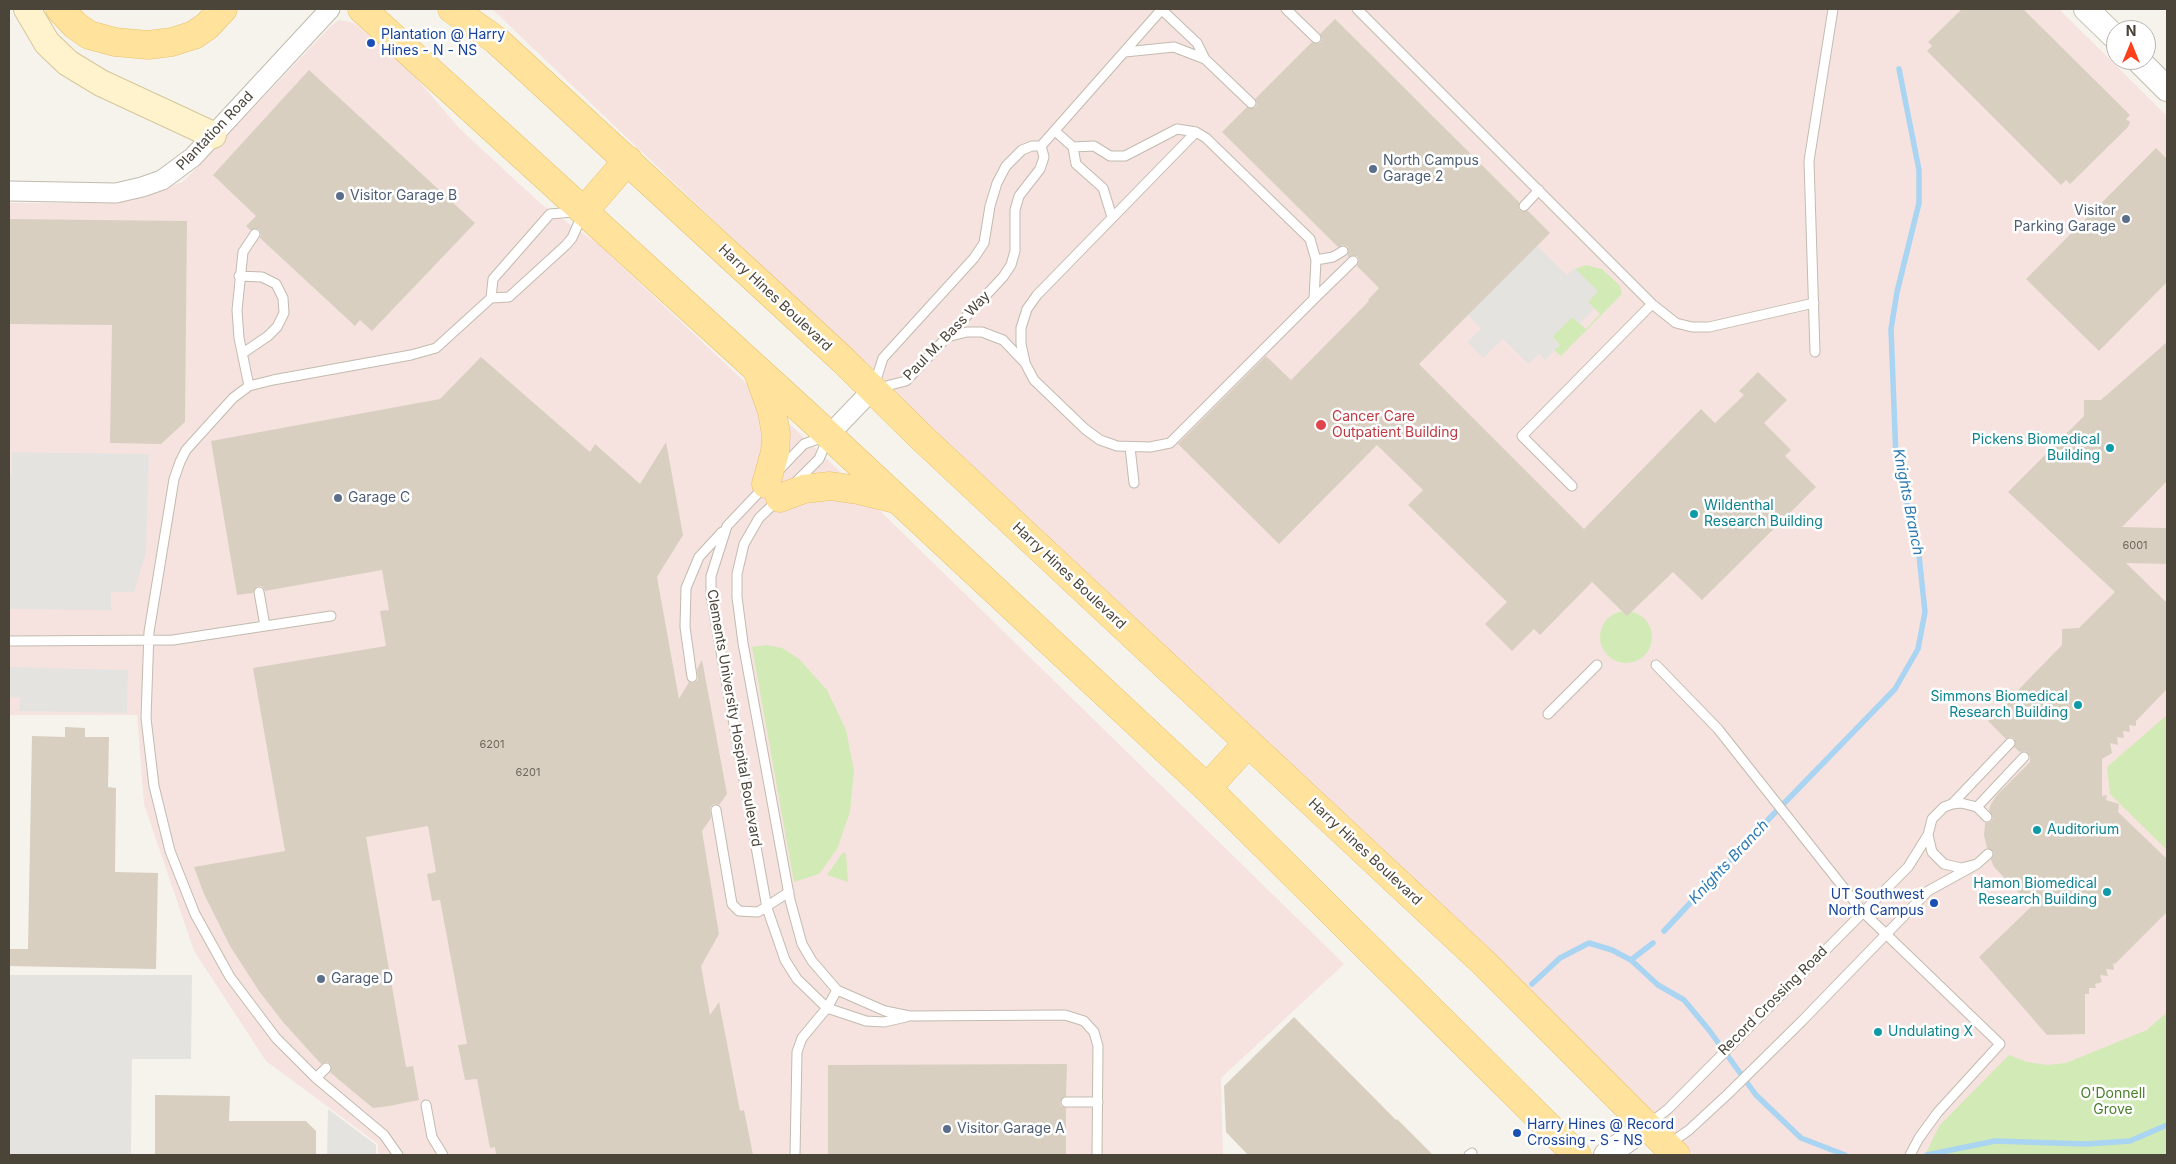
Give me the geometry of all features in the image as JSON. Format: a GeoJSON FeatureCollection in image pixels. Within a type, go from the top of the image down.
{"type":"FeatureCollection","features":[{"type":"Feature","properties":{"kind":"main road"},"geometry":{"type":"LineString","coordinates":[[26,9],[47,43],[68,63],[101,83],[213,135]]}},
{"type":"Feature","properties":{"kind":"main road"},"geometry":{"type":"LineString","coordinates":[[60,9],[75,25],[89,35],[115,42],[148,45],[172,42],[194,35],[207,26],[223,9]]}},
{"type":"Feature","properties":{"kind":"main road"},"geometry":{"type":"LineString","coordinates":[[362,9],[829,435],[1207,788],[1577,1155]]}},
{"type":"Feature","properties":{"kind":"main road","name":"Harry Hines Boulevard"},"geometry":{"type":"LineString","coordinates":[[452,9],[496,40],[628,160],[873,389],[921,437],[1485,964],[1647,1126],[1665,1152]]}},
{"type":"Feature","properties":{"kind":"main road"},"geometry":{"type":"LineString","coordinates":[[476,9],[496,40]]}},
{"type":"Feature","properties":{"kind":"main road"},"geometry":{"type":"LineString","coordinates":[[584,211],[628,160]]}},
{"type":"Feature","properties":{"kind":"main road"},"geometry":{"type":"LineString","coordinates":[[756,369],[772,411],[776,434],[773,491],[830,486],[858,490],[899,500]]}},
{"type":"Feature","properties":{"kind":"main road"},"geometry":{"type":"LineString","coordinates":[[1207,788],[1248,743]]}},
{"type":"Feature","properties":{"kind":"street","name":"Plantation Road"},"geometry":{"type":"LineString","coordinates":[[9,191],[116,192],[142,187],[177,171],[330,9]]}},
{"type":"Feature","properties":{"kind":"street"},"geometry":{"type":"LineString","coordinates":[[2086,9],[2106,28]]}},
{"type":"Feature","properties":{"kind":"street"},"geometry":{"type":"LineString","coordinates":[[2148,70],[2167,88]]}},
{"type":"Feature","properties":{"kind":"street"},"geometry":{"type":"LineString","coordinates":[[829,435],[873,389]]}},
{"type":"Feature","properties":{"kind":"street","name":"Record Crossing Road"},"geometry":{"type":"LineString","coordinates":[[1606,1155],[1647,1126]]}},
{"type":"Feature","properties":{"kind":"lane"},"geometry":{"type":"LineString","coordinates":[[873,389],[883,358],[974,258],[984,243],[990,206],[997,183],[1006,166],[1022,150],[1032,146],[1041,146],[1162,9],[1197,43],[1205,59],[1251,103]]}},
{"type":"Feature","properties":{"kind":"lane"},"geometry":{"type":"LineString","coordinates":[[1286,9],[1316,38]]}},
{"type":"Feature","properties":{"kind":"lane"},"geometry":{"type":"LineString","coordinates":[[1357,9],[1652,304],[1676,324],[1708,327],[1814,302]]}},
{"type":"Feature","properties":{"kind":"lane"},"geometry":{"type":"LineString","coordinates":[[1816,352],[1809,161],[1833,9]]}},
{"type":"Feature","properties":{"kind":"lane"},"geometry":{"type":"LineString","coordinates":[[1125,52],[1174,47],[1205,59]]}},
{"type":"Feature","properties":{"kind":"lane"},"geometry":{"type":"LineString","coordinates":[[1073,147],[1094,146],[1110,156],[1125,156],[1141,149],[1166,133],[1178,130],[1196,132],[1206,138],[1310,239],[1316,260],[1314,299]]}},
{"type":"Feature","properties":{"kind":"lane"},"geometry":{"type":"LineString","coordinates":[[1055,131],[1073,147],[1076,164],[1103,188],[1112,217]]}},
{"type":"Feature","properties":{"kind":"lane"},"geometry":{"type":"LineString","coordinates":[[1025,363],[1021,344],[1021,328],[1027,309],[1037,295],[1196,132]]}},
{"type":"Feature","properties":{"kind":"lane","name":"Paul M. Bass Way"},"geometry":{"type":"LineString","coordinates":[[873,389],[906,381],[1003,277],[1011,265],[1015,251],[1015,210],[1019,196],[1040,170],[1044,157],[1041,146]]}},
{"type":"Feature","properties":{"kind":"lane"},"geometry":{"type":"LineString","coordinates":[[1524,206],[1539,190]]}},
{"type":"Feature","properties":{"kind":"lane"},"geometry":{"type":"LineString","coordinates":[[398,1155],[384,1134],[316,1078],[276,1038],[230,977],[207,937],[182,883],[161,819],[150,761],[146,700],[148,642],[174,479],[186,450],[233,398],[249,386],[436,348],[491,298],[509,297],[566,245],[572,238],[584,211],[550,214],[493,279],[491,298]]}},
{"type":"Feature","properties":{"kind":"lane"},"geometry":{"type":"LineString","coordinates":[[249,386],[245,375],[243,353],[239,338],[237,310],[239,276],[243,252],[255,234]]}},
{"type":"Feature","properties":{"kind":"lane"},"geometry":{"type":"LineString","coordinates":[[1316,260],[1333,257],[1342,251]]}},
{"type":"Feature","properties":{"kind":"lane"},"geometry":{"type":"LineString","coordinates":[[947,337],[967,332],[993,335],[1004,340],[1025,363],[1034,380],[1085,429],[1100,440],[1130,447],[1150,447],[1170,443],[1352,261]]}},
{"type":"Feature","properties":{"kind":"lane"},"geometry":{"type":"LineString","coordinates":[[239,276],[262,277],[276,284],[282,298],[284,313],[277,327],[268,336],[243,353]]}},
{"type":"Feature","properties":{"kind":"lane"},"geometry":{"type":"LineString","coordinates":[[1572,486],[1522,436],[1652,304]]}},
{"type":"Feature","properties":{"kind":"lane","name":"Clements University Hospital Boulevard"},"geometry":{"type":"LineString","coordinates":[[827,1008],[797,979],[785,960],[768,908],[712,596],[712,576],[727,526],[773,491],[820,459],[829,435]]}},
{"type":"Feature","properties":{"kind":"lane","name":"Clements University Hospital Boulevard"},"geometry":{"type":"LineString","coordinates":[[829,435],[804,444],[773,491],[751,529],[740,560],[736,585],[743,643],[794,920],[802,944],[812,961],[837,990]]}},
{"type":"Feature","properties":{"kind":"lane"},"geometry":{"type":"LineString","coordinates":[[1130,447],[1134,484]]}},
{"type":"Feature","properties":{"kind":"lane"},"geometry":{"type":"LineString","coordinates":[[692,677],[685,626],[686,588],[699,557],[727,526]]}},
{"type":"Feature","properties":{"kind":"lane"},"geometry":{"type":"LineString","coordinates":[[259,592],[265,626]]}},
{"type":"Feature","properties":{"kind":"lane"},"geometry":{"type":"LineString","coordinates":[[9,641],[148,642],[173,640],[331,616]]}},
{"type":"Feature","properties":{"kind":"lane"},"geometry":{"type":"LineString","coordinates":[[1548,714],[1597,665]]}},
{"type":"Feature","properties":{"kind":"lane"},"geometry":{"type":"LineString","coordinates":[[1656,665],[1718,729],[1862,912],[2000,1044],[1938,1112],[1919,1138],[1910,1155]]}},
{"type":"Feature","properties":{"kind":"lane","name":"Record Crossing Road"},"geometry":{"type":"LineString","coordinates":[[1647,1126],[1668,1109],[1908,867],[1928,835],[1932,819],[1944,807],[1952,804],[2010,743]]}},
{"type":"Feature","properties":{"kind":"lane"},"geometry":{"type":"LineString","coordinates":[[1978,807],[2024,757]]}},
{"type":"Feature","properties":{"kind":"lane"},"geometry":{"type":"LineString","coordinates":[[1952,804],[1961,803],[1978,807],[1987,817]]}},
{"type":"Feature","properties":{"kind":"lane"},"geometry":{"type":"LineString","coordinates":[[716,810],[732,904],[739,911],[758,912],[768,908],[789,892]]}},
{"type":"Feature","properties":{"kind":"lane"},"geometry":{"type":"LineString","coordinates":[[1928,835],[1932,852],[1944,864],[1961,868],[1978,864]]}},
{"type":"Feature","properties":{"kind":"lane"},"geometry":{"type":"LineString","coordinates":[[1665,1152],[1802,1022],[1928,891],[1978,864],[1988,854]]}},
{"type":"Feature","properties":{"kind":"lane"},"geometry":{"type":"LineString","coordinates":[[796,1155],[797,1052],[802,1038],[827,1008],[837,990],[877,1008],[910,1016]]}},
{"type":"Feature","properties":{"kind":"lane"},"geometry":{"type":"LineString","coordinates":[[827,1008],[866,1021],[884,1022],[910,1016],[1065,1015],[1084,1021],[1094,1032],[1098,1046],[1097,1155]]}},
{"type":"Feature","properties":{"kind":"lane"},"geometry":{"type":"LineString","coordinates":[[316,1078],[326,1068]]}},
{"type":"Feature","properties":{"kind":"lane"},"geometry":{"type":"LineString","coordinates":[[1066,1102],[1098,1102]]}},
{"type":"Feature","properties":{"kind":"lane"},"geometry":{"type":"LineString","coordinates":[[426,1105],[432,1137],[443,1155]]}},
{"type":"Feature","properties":{"kind":"shaded area"},"geometry":{"type":"Polygon","coordinates":[[[492,9],[2059,9],[2106,56],[2106,70],[2121,70],[2167,116],[2167,1155],[1694,1155],[492,9]]]}},
{"type":"Feature","properties":{"kind":"shaded area"},"geometry":{"type":"Polygon","coordinates":[[[339,20],[354,23],[410,71],[460,129],[541,204],[598,244],[829,461],[1344,964],[1221,1078],[1223,1155],[378,1155],[378,1144],[266,1061],[194,951],[144,804],[137,715],[9,715],[9,203],[111,203],[183,182],[331,26],[339,20]]]}},
{"type":"Feature","properties":{"kind":"shaded area"},"geometry":{"type":"Polygon","coordinates":[[[1537,246],[1567,275],[1574,268],[1598,291],[1588,302],[1594,309],[1580,324],[1572,317],[1552,337],[1560,345],[1545,360],[1539,354],[1528,364],[1503,339],[1483,358],[1467,342],[1481,329],[1468,315],[1537,246]]]}},
{"type":"Feature","properties":{"kind":"shaded area"},"geometry":{"type":"Polygon","coordinates":[[[12,452],[149,454],[146,553],[134,592],[111,592],[111,610],[10,609],[9,474],[12,474],[12,452]]]}},
{"type":"Feature","properties":{"kind":"shaded area"},"geometry":{"type":"Polygon","coordinates":[[[9,667],[128,670],[127,713],[19,711],[20,698],[9,697],[9,667]]]}},
{"type":"Feature","properties":{"kind":"shaded area"},"geometry":{"type":"Polygon","coordinates":[[[9,975],[192,975],[191,1059],[132,1059],[131,1155],[9,1155],[9,975]]]}},
{"type":"Feature","properties":{"kind":"shaded area"},"geometry":{"type":"Polygon","coordinates":[[[328,1109],[376,1145],[376,1155],[327,1155],[328,1109]]]}},
{"type":"Feature","properties":{"kind":"green space"},"geometry":{"type":"Polygon","coordinates":[[[1586,265],[1602,269],[1620,286],[1622,294],[1561,356],[1554,350],[1560,345],[1552,337],[1572,317],[1586,329],[1600,314],[1588,302],[1598,291],[1575,269],[1586,265]]]}},
{"type":"Feature","properties":{"kind":"green space"},"geometry":{"type":"Polygon","coordinates":[[[1626,611],[1636,613],[1644,619],[1650,627],[1652,637],[1650,647],[1644,655],[1636,661],[1626,663],[1616,661],[1608,655],[1602,647],[1600,637],[1602,627],[1608,619],[1616,613],[1626,611]]]}},
{"type":"Feature","properties":{"kind":"green space"},"geometry":{"type":"Polygon","coordinates":[[[766,645],[782,648],[798,658],[827,690],[846,730],[854,771],[850,812],[837,849],[819,874],[794,882],[752,647],[766,645]]]}},
{"type":"Feature","properties":{"kind":"green space"},"geometry":{"type":"Polygon","coordinates":[[[2167,715],[2167,850],[2110,794],[2107,767],[2167,715]]]}},
{"type":"Feature","properties":{"kind":"green space"},"geometry":{"type":"Polygon","coordinates":[[[843,852],[846,854],[848,882],[827,875],[843,852]]]}},
{"type":"Feature","properties":{"kind":"green space","name":"O'Donnell Grove"},"geometry":{"type":"Polygon","coordinates":[[[2167,1012],[2167,1155],[1925,1155],[1939,1126],[2009,1055],[2027,1062],[2047,1065],[2066,1063],[2147,1030],[2167,1012]]]}},
{"type":"Feature","properties":{"kind":"building"},"geometry":{"type":"Polygon","coordinates":[[[1962,9],[2023,9],[2130,115],[2126,119],[2130,122],[2128,127],[2070,184],[2066,180],[2061,185],[1927,51],[1932,46],[1928,42],[1962,9]]]}},
{"type":"Feature","properties":{"kind":"building"},"geometry":{"type":"Polygon","coordinates":[[[1335,19],[1519,202],[1519,210],[1528,211],[1550,233],[1419,364],[1584,529],[1701,409],[1715,423],[1744,395],[1739,391],[1758,372],[1787,400],[1764,423],[1791,450],[1785,456],[1816,487],[1702,600],[1673,572],[1627,616],[1592,582],[1540,635],[1534,629],[1512,651],[1485,624],[1507,602],[1408,505],[1423,490],[1377,445],[1279,544],[1178,444],[1266,356],[1291,380],[1369,301],[1379,288],[1357,266],[1359,260],[1357,256],[1348,257],[1348,247],[1343,245],[1338,247],[1222,132],[1247,107],[1255,108],[1257,104],[1255,99],[1312,42],[1320,43],[1322,39],[1320,34],[1335,19]]]}},
{"type":"Feature","properties":{"kind":"building","name":"Visitor Garage B"},"geometry":{"type":"Polygon","coordinates":[[[309,70],[475,223],[372,331],[360,320],[355,326],[260,238],[259,229],[250,230],[246,226],[256,216],[213,175],[309,70]]]}},
{"type":"Feature","properties":{"kind":"building","name":"Visitor Parking Garage"},"geometry":{"type":"Polygon","coordinates":[[[2156,148],[2167,159],[2167,282],[2099,351],[2026,279],[2156,148]]]}},
{"type":"Feature","properties":{"kind":"building"},"geometry":{"type":"Polygon","coordinates":[[[9,219],[187,221],[185,422],[161,444],[110,443],[112,325],[9,324],[9,219]]]}},
{"type":"Feature","properties":{"kind":"building"},"geometry":{"type":"Polygon","coordinates":[[[2167,342],[2167,481],[2122,527],[2167,528],[2167,564],[2126,563],[2167,603],[2167,689],[2136,721],[2136,726],[2129,725],[2130,732],[2123,731],[2124,738],[2117,737],[2118,745],[2110,743],[2112,753],[2102,759],[2102,796],[2107,795],[2106,800],[2119,804],[2118,812],[2167,859],[2167,912],[2115,964],[2113,963],[2114,970],[2106,969],[2108,976],[2100,975],[2102,982],[2095,984],[2096,988],[2089,988],[2089,994],[2085,994],[2085,1034],[2047,1035],[1979,957],[2032,906],[1994,867],[1991,860],[1994,852],[1987,848],[1984,835],[1985,823],[1991,822],[1993,818],[1989,810],[1991,804],[1996,796],[2030,762],[2030,756],[2026,751],[2020,752],[2014,747],[2015,739],[2011,737],[2006,739],[1988,721],[2062,645],[2062,629],[2079,628],[2115,592],[2008,492],[2084,416],[2084,400],[2101,400],[2167,342]]]}},
{"type":"Feature","properties":{"kind":"building"},"geometry":{"type":"Polygon","coordinates":[[[481,357],[590,452],[595,444],[640,484],[666,442],[683,535],[657,577],[679,699],[689,682],[693,683],[698,680],[697,669],[702,660],[727,794],[719,805],[714,804],[710,807],[711,818],[702,831],[719,934],[701,966],[710,1015],[719,1002],[740,1111],[744,1110],[753,1155],[496,1155],[495,1147],[490,1148],[477,1079],[465,1080],[458,1045],[467,1044],[440,900],[432,901],[427,874],[436,872],[428,826],[366,837],[406,1067],[413,1066],[419,1100],[389,1106],[373,1108],[330,1072],[331,1064],[327,1062],[321,1064],[283,1022],[259,991],[230,946],[204,894],[194,867],[285,851],[253,668],[386,646],[380,611],[389,610],[382,570],[265,591],[262,586],[257,586],[253,593],[237,595],[211,441],[440,399],[481,357]]]}},
{"type":"Feature","properties":{"kind":"building"},"geometry":{"type":"Polygon","coordinates":[[[65,727],[85,728],[85,737],[109,737],[108,787],[116,788],[115,872],[158,873],[156,969],[9,966],[9,949],[28,949],[32,736],[65,737],[65,727]]]}},
{"type":"Feature","properties":{"kind":"building"},"geometry":{"type":"Polygon","coordinates":[[[1294,1017],[1433,1155],[1248,1155],[1226,1132],[1224,1086],[1294,1017]]]}},
{"type":"Feature","properties":{"kind":"building","name":"Visitor Garage A"},"geometry":{"type":"Polygon","coordinates":[[[1067,1064],[1066,1096],[1060,1102],[1061,1106],[1066,1108],[1066,1155],[828,1155],[828,1065],[1067,1064]]]}},
{"type":"Feature","properties":{"kind":"building"},"geometry":{"type":"Polygon","coordinates":[[[155,1095],[230,1096],[229,1121],[306,1121],[316,1131],[316,1155],[155,1155],[155,1095]]]}},
{"type":"Feature","properties":{"kind":"waterway","name":"Knights Branch"},"geometry":{"type":"LineString","coordinates":[[1664,931],[1764,824],[1895,689],[1918,649],[1925,612],[1918,546],[1896,459],[1891,329],[1897,292],[1919,203],[1919,170],[1899,69]]}},
{"type":"Feature","properties":{"kind":"waterway","name":"Knights Branch"},"geometry":{"type":"LineString","coordinates":[[1532,984],[1560,958],[1589,943],[1612,950],[1631,960],[1653,943]]}},
{"type":"Feature","properties":{"kind":"waterway"},"geometry":{"type":"LineString","coordinates":[[1631,960],[1658,985],[1684,1000],[1709,1030],[1756,1095],[1801,1138],[1845,1155]]}},
{"type":"Feature","properties":{"kind":"waterway"},"geometry":{"type":"LineString","coordinates":[[1927,1155],[1995,1141],[2086,1144],[2130,1141],[2167,1125]]}},
{"type":"Feature","properties":{"kind":"place","name":"Plantation @ Harry Hines - N - NS"},"geometry":{"type":"Point","coordinates":[371,43]}},
{"type":"Feature","properties":{"kind":"place","name":"North Campus Garage 2"},"geometry":{"type":"Point","coordinates":[1373,169]}},
{"type":"Feature","properties":{"kind":"place","name":"Visitor Garage B"},"geometry":{"type":"Point","coordinates":[340,196]}},
{"type":"Feature","properties":{"kind":"place","name":"Visitor Parking Garage"},"geometry":{"type":"Point","coordinates":[2126,219]}},
{"type":"Feature","properties":{"kind":"place","name":"Cancer Care Outpatient Building"},"geometry":{"type":"Point","coordinates":[1321,425]}},
{"type":"Feature","properties":{"kind":"place","name":"Pickens Biomedical Building"},"geometry":{"type":"Point","coordinates":[2110,448]}},
{"type":"Feature","properties":{"kind":"place","name":"Garage C"},"geometry":{"type":"Point","coordinates":[338,498]}},
{"type":"Feature","properties":{"kind":"place","name":"Wildenthal Research Building"},"geometry":{"type":"Point","coordinates":[1694,514]}},
{"type":"Feature","properties":{"kind":"place","name":"Simmons Biomedical Research Building"},"geometry":{"type":"Point","coordinates":[2078,705]}},
{"type":"Feature","properties":{"kind":"place","name":"Auditorium"},"geometry":{"type":"Point","coordinates":[2037,830]}},
{"type":"Feature","properties":{"kind":"place","name":"Hamon Biomedical Research Building"},"geometry":{"type":"Point","coordinates":[2107,892]}},
{"type":"Feature","properties":{"kind":"place","name":"UT Southwest North Campus"},"geometry":{"type":"Point","coordinates":[1934,903]}},
{"type":"Feature","properties":{"kind":"place","name":"Garage D"},"geometry":{"type":"Point","coordinates":[321,979]}},
{"type":"Feature","properties":{"kind":"place","name":"Undulating X"},"geometry":{"type":"Point","coordinates":[1878,1032]}},
{"type":"Feature","properties":{"kind":"place","name":"Visitor Garage A"},"geometry":{"type":"Point","coordinates":[947,1129]}},
{"type":"Feature","properties":{"kind":"place","name":"Harry Hines @ Record Crossing - S - NS"},"geometry":{"type":"Point","coordinates":[1517,1133]}}]}
